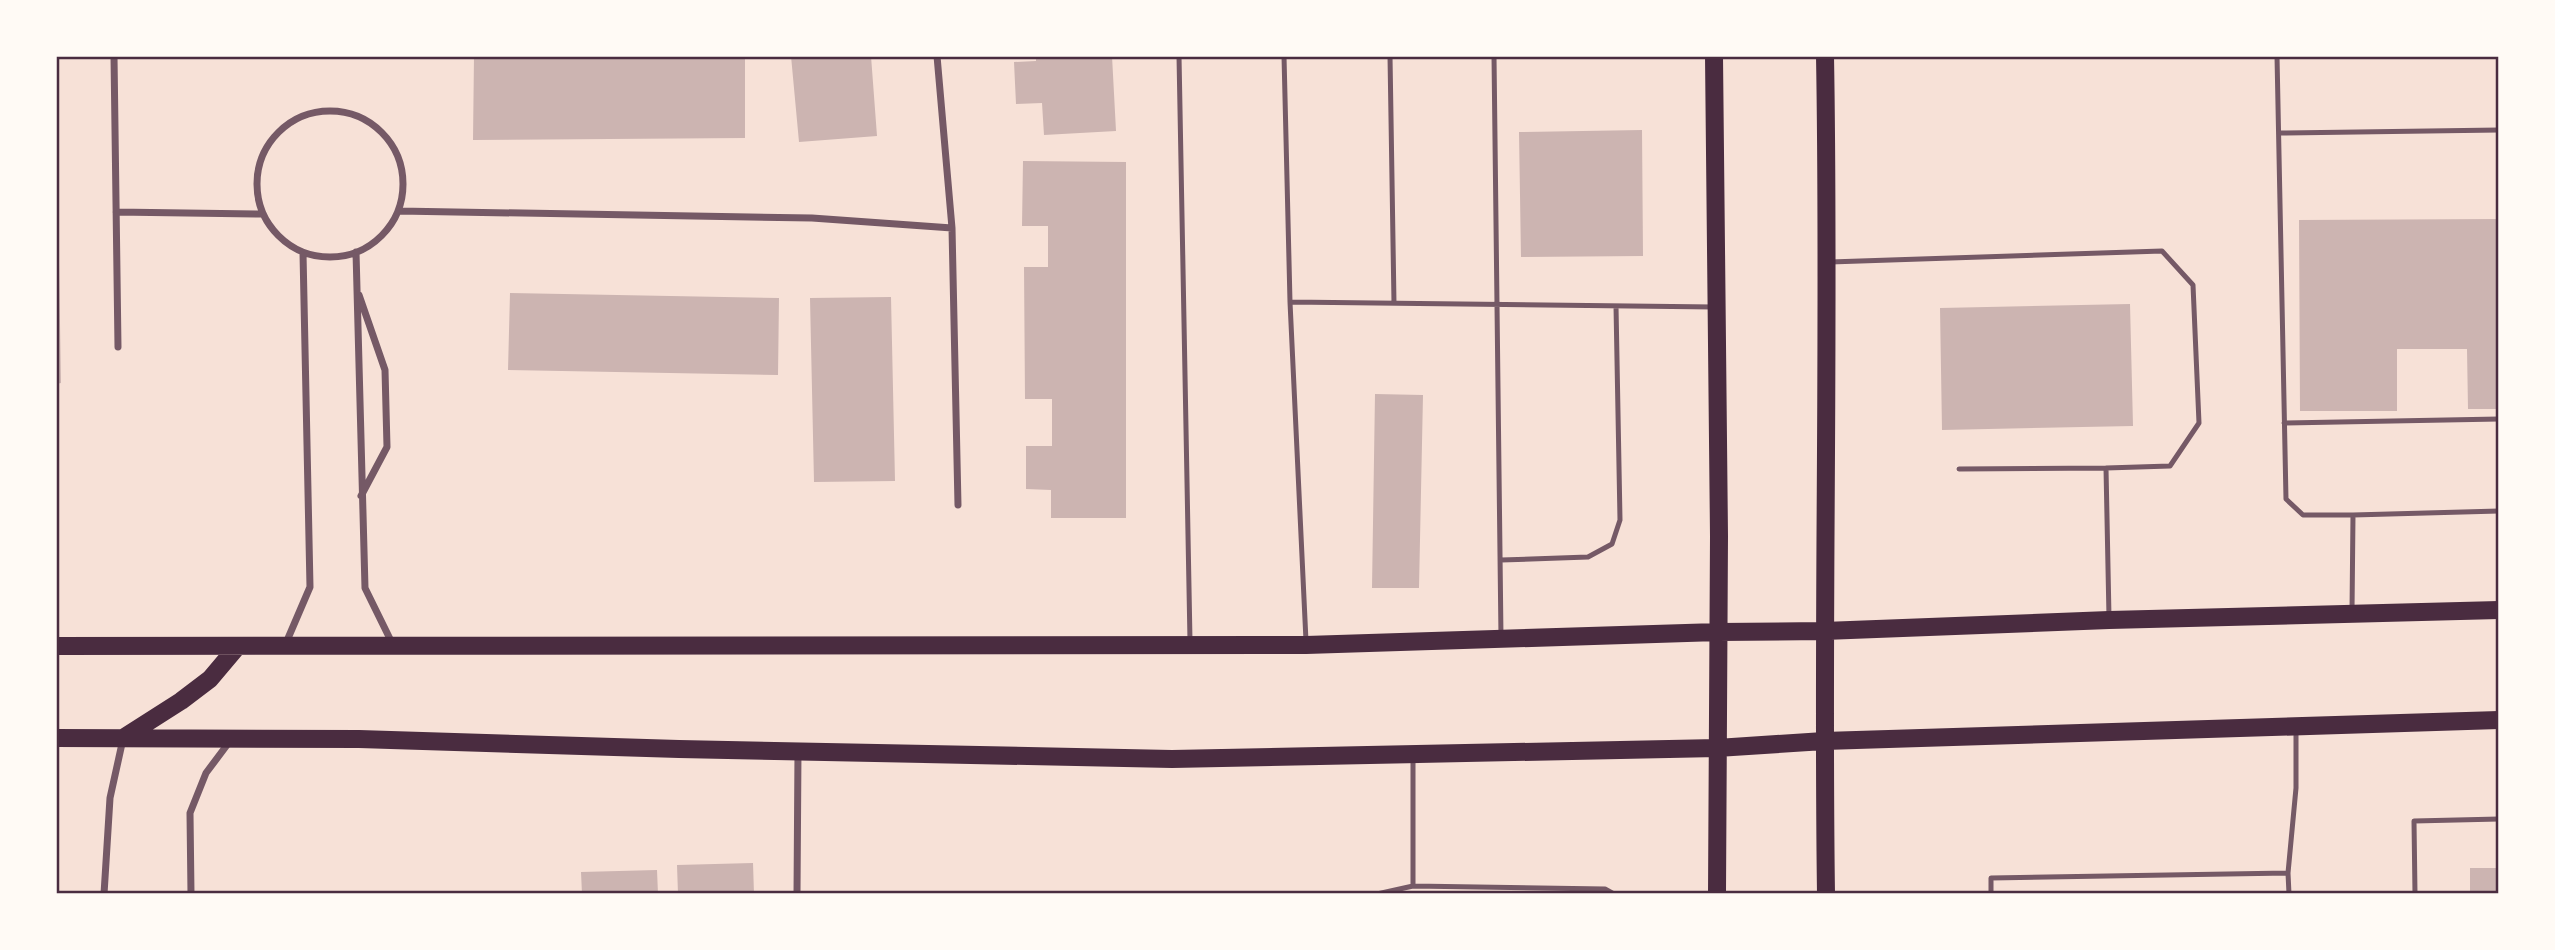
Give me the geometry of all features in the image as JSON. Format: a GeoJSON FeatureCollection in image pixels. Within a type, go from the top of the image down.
{"type":"FeatureCollection","features":[{"type":"Feature","properties":{"kind":"main road"},"geometry":{"type":"LineString","coordinates":[[1714,56],[1718,307],[1717,894]]}},
{"type":"Feature","properties":{"kind":"main road"},"geometry":{"type":"LineString","coordinates":[[1825,56],[1826,894]]}},
{"type":"Feature","properties":{"kind":"main road"},"geometry":{"type":"LineString","coordinates":[[56,646],[1306,645],[2499,610]]}},
{"type":"Feature","properties":{"kind":"main road"},"geometry":{"type":"LineString","coordinates":[[123,738],[210,679],[237,647]]}},
{"type":"Feature","properties":{"kind":"main road"},"geometry":{"type":"LineString","coordinates":[[56,738],[359,739],[1172,759],[1717,748],[1824,741],[2499,720]]}},
{"type":"Feature","properties":{"kind":"street"},"geometry":{"type":"LineString","coordinates":[[114,56],[118,347]]}},
{"type":"Feature","properties":{"kind":"street"},"geometry":{"type":"LineString","coordinates":[[937,56],[952,229],[958,505]]}},
{"type":"Feature","properties":{"kind":"street"},"geometry":{"type":"LineString","coordinates":[[328,110],[357,116],[381,131],[398,155],[404,183],[399,211],[383,236],[356,252],[331,258],[303,253],[278,238],[261,214],[256,186],[260,158],[276,133],[300,117],[328,110]]}},
{"type":"Feature","properties":{"kind":"street"},"geometry":{"type":"LineString","coordinates":[[399,211],[812,218],[952,229]]}},
{"type":"Feature","properties":{"kind":"street"},"geometry":{"type":"LineString","coordinates":[[116,212],[261,214]]}},
{"type":"Feature","properties":{"kind":"street"},"geometry":{"type":"LineString","coordinates":[[356,252],[365,589],[393,646]]}},
{"type":"Feature","properties":{"kind":"street"},"geometry":{"type":"LineString","coordinates":[[284,647],[310,587],[303,253]]}},
{"type":"Feature","properties":{"kind":"street"},"geometry":{"type":"LineString","coordinates":[[357,289],[385,370],[387,447],[361,497]]}},
{"type":"Feature","properties":{"kind":"street"},"geometry":{"type":"LineString","coordinates":[[104,894],[110,798],[123,738]]}},
{"type":"Feature","properties":{"kind":"street"},"geometry":{"type":"LineString","coordinates":[[191,894],[190,813],[206,773],[232,739]]}},
{"type":"Feature","properties":{"kind":"street"},"geometry":{"type":"LineString","coordinates":[[797,894],[798,751]]}},
{"type":"Feature","properties":{"kind":"lane"},"geometry":{"type":"LineString","coordinates":[[1179,56],[1190,646]]}},
{"type":"Feature","properties":{"kind":"lane"},"geometry":{"type":"LineString","coordinates":[[1284,56],[1290,302],[1306,645]]}},
{"type":"Feature","properties":{"kind":"lane"},"geometry":{"type":"LineString","coordinates":[[1390,56],[1394,303]]}},
{"type":"Feature","properties":{"kind":"lane"},"geometry":{"type":"LineString","coordinates":[[1494,56],[1501,640]]}},
{"type":"Feature","properties":{"kind":"lane"},"geometry":{"type":"LineString","coordinates":[[2277,56],[2286,499],[2303,515],[2499,511]]}},
{"type":"Feature","properties":{"kind":"lane"},"geometry":{"type":"LineString","coordinates":[[2279,133],[2499,130]]}},
{"type":"Feature","properties":{"kind":"lane"},"geometry":{"type":"LineString","coordinates":[[1827,262],[2162,251],[2193,285],[2199,423],[2170,466],[1959,469]]}},
{"type":"Feature","properties":{"kind":"lane"},"geometry":{"type":"LineString","coordinates":[[1290,302],[1718,307]]}},
{"type":"Feature","properties":{"kind":"lane"},"geometry":{"type":"LineString","coordinates":[[1501,560],[1588,557],[1612,544],[1620,520],[1616,306]]}},
{"type":"Feature","properties":{"kind":"lane"},"geometry":{"type":"LineString","coordinates":[[2284,423],[2499,419]]}},
{"type":"Feature","properties":{"kind":"lane"},"geometry":{"type":"LineString","coordinates":[[2106,468],[2109,620]]}},
{"type":"Feature","properties":{"kind":"lane"},"geometry":{"type":"LineString","coordinates":[[2352,615],[2353,515]]}},
{"type":"Feature","properties":{"kind":"lane"},"geometry":{"type":"LineString","coordinates":[[2289,894],[2288,873],[2296,788],[2296,725]]}},
{"type":"Feature","properties":{"kind":"lane"},"geometry":{"type":"LineString","coordinates":[[1413,753],[1413,886]]}},
{"type":"Feature","properties":{"kind":"lane"},"geometry":{"type":"LineString","coordinates":[[2415,894],[2414,821],[2499,818]]}},
{"type":"Feature","properties":{"kind":"lane"},"geometry":{"type":"LineString","coordinates":[[1992,894],[1991,878],[2288,873]]}},
{"type":"Feature","properties":{"kind":"lane"},"geometry":{"type":"LineString","coordinates":[[1377,894],[1413,886],[1605,889],[1614,894]]}},
{"type":"Feature","properties":{"kind":"building"},"geometry":{"type":"Polygon","coordinates":[[[474,56],[745,56],[745,138],[473,140],[474,56]]]}},
{"type":"Feature","properties":{"kind":"building"},"geometry":{"type":"Polygon","coordinates":[[[791,56],[871,56],[877,136],[799,142],[791,56]]]}},
{"type":"Feature","properties":{"kind":"building"},"geometry":{"type":"Polygon","coordinates":[[[1036,56],[1112,56],[1116,131],[1044,135],[1042,103],[1016,104],[1014,62],[1036,61],[1036,56]]]}},
{"type":"Feature","properties":{"kind":"building"},"geometry":{"type":"Polygon","coordinates":[[[1642,130],[1643,256],[1521,257],[1519,132],[1642,130]]]}},
{"type":"Feature","properties":{"kind":"building"},"geometry":{"type":"Polygon","coordinates":[[[1023,161],[1126,162],[1126,518],[1051,518],[1051,490],[1026,489],[1026,446],[1052,446],[1052,399],[1025,399],[1024,267],[1048,267],[1048,226],[1022,226],[1023,161]]]}},
{"type":"Feature","properties":{"kind":"building"},"geometry":{"type":"Polygon","coordinates":[[[56,203],[61,383],[56,384],[56,203]]]}},
{"type":"Feature","properties":{"kind":"building"},"geometry":{"type":"Polygon","coordinates":[[[2499,219],[2499,409],[2468,409],[2467,349],[2397,349],[2397,411],[2300,411],[2299,220],[2499,219]]]}},
{"type":"Feature","properties":{"kind":"building"},"geometry":{"type":"Polygon","coordinates":[[[510,293],[779,298],[778,375],[508,370],[510,293]]]}},
{"type":"Feature","properties":{"kind":"building"},"geometry":{"type":"Polygon","coordinates":[[[891,297],[895,481],[814,482],[810,298],[891,297]]]}},
{"type":"Feature","properties":{"kind":"building"},"geometry":{"type":"Polygon","coordinates":[[[2130,304],[2133,426],[1942,430],[1940,308],[2130,304]]]}},
{"type":"Feature","properties":{"kind":"building"},"geometry":{"type":"Polygon","coordinates":[[[1375,394],[1423,395],[1419,588],[1372,588],[1375,394]]]}},
{"type":"Feature","properties":{"kind":"building"},"geometry":{"type":"Polygon","coordinates":[[[753,863],[754,894],[678,894],[677,865],[753,863]]]}},
{"type":"Feature","properties":{"kind":"building"},"geometry":{"type":"Polygon","coordinates":[[[2470,868],[2499,868],[2499,894],[2470,894],[2470,868]]]}},
{"type":"Feature","properties":{"kind":"building"},"geometry":{"type":"Polygon","coordinates":[[[657,870],[658,894],[582,894],[581,872],[657,870]]]}}]}
